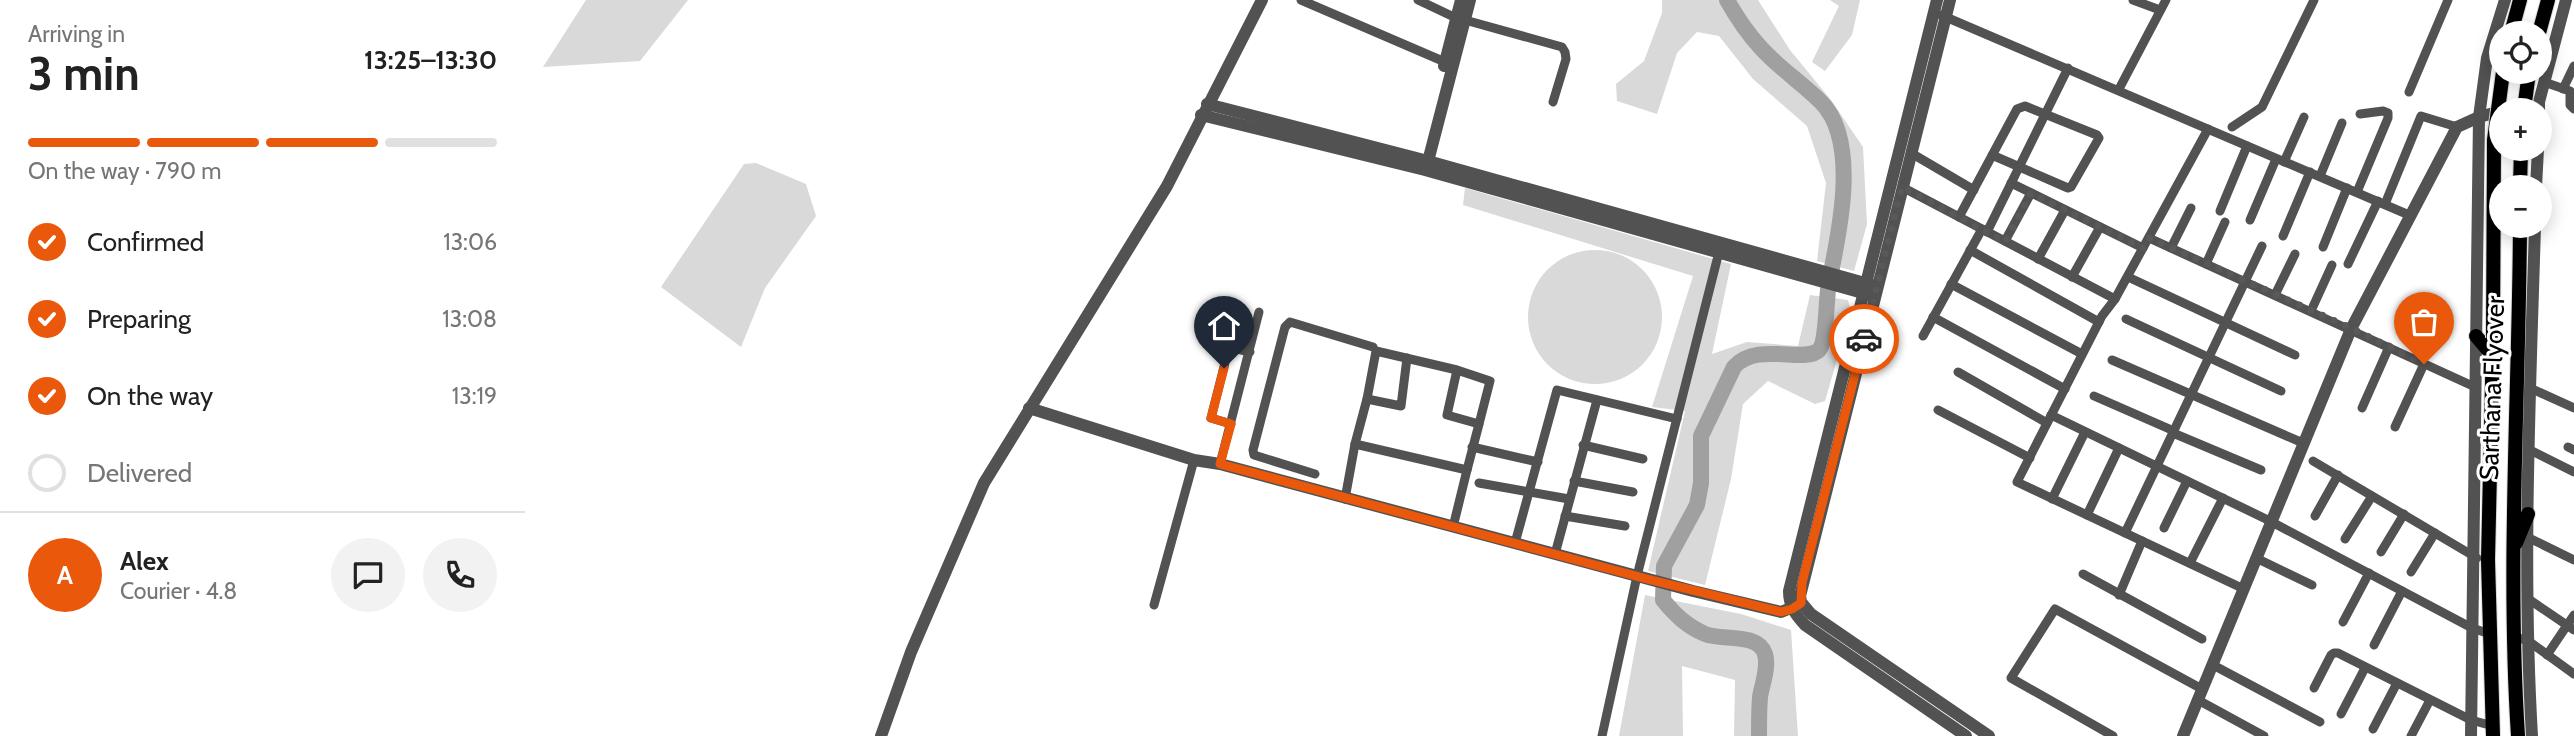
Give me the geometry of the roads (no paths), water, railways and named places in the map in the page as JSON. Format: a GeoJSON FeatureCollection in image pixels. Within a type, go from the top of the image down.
{"type":"FeatureCollection","features":[{"type":"Feature","properties":{"kind":"main road"},"geometry":{"type":"LineString","coordinates":[[2514,21],[2520,0]]}},
{"type":"Feature","properties":{"kind":"main road"},"geometry":{"type":"LineString","coordinates":[[2542,21],[2548,0]]}},
{"type":"Feature","properties":{"kind":"main road","name":"Sarthana Flyover"},"geometry":{"type":"LineString","coordinates":[[2493,731],[2488,564],[2494,140],[2501,84]]}},
{"type":"Feature","properties":{"kind":"main road","name":"Sarthana Flyover"},"geometry":{"type":"LineString","coordinates":[[2518,736],[2519,638],[2512,551],[2520,238]]}},
{"type":"Feature","properties":{"kind":"main road"},"geometry":{"type":"LineString","coordinates":[[2476,336],[2493,356]]}},
{"type":"Feature","properties":{"kind":"main road"},"geometry":{"type":"LineString","coordinates":[[2512,551],[2528,514]]}},
{"type":"Feature","properties":{"kind":"street"},"geometry":{"type":"LineString","coordinates":[[880,736],[911,652],[984,483],[1167,186],[1262,0]]}},
{"type":"Feature","properties":{"kind":"street"},"geometry":{"type":"LineString","coordinates":[[1301,0],[1445,62]]}},
{"type":"Feature","properties":{"kind":"street"},"geometry":{"type":"LineString","coordinates":[[1418,0],[1461,19],[1562,47],[1566,59],[1553,102]]}},
{"type":"Feature","properties":{"kind":"street"},"geometry":{"type":"LineString","coordinates":[[1423,165],[1461,19],[1461,0]]}},
{"type":"Feature","properties":{"kind":"street"},"geometry":{"type":"LineString","coordinates":[[1423,165],[1445,62],[1470,0]]}},
{"type":"Feature","properties":{"kind":"street"},"geometry":{"type":"LineString","coordinates":[[1950,0],[1938,9],[1796,606],[1805,625],[1966,736]]}},
{"type":"Feature","properties":{"kind":"street"},"geometry":{"type":"LineString","coordinates":[[2133,0],[2160,10]]}},
{"type":"Feature","properties":{"kind":"street"},"geometry":{"type":"LineString","coordinates":[[2119,89],[2166,0]]}},
{"type":"Feature","properties":{"kind":"street"},"geometry":{"type":"LineString","coordinates":[[2232,127],[2262,107],[2314,0]]}},
{"type":"Feature","properties":{"kind":"street"},"geometry":{"type":"LineString","coordinates":[[2409,92],[2448,0]]}},
{"type":"Feature","properties":{"kind":"street"},"geometry":{"type":"LineString","coordinates":[[2471,736],[2479,117],[2487,58],[2505,0]]}},
{"type":"Feature","properties":{"kind":"street"},"geometry":{"type":"LineString","coordinates":[[2552,52],[2566,0]]}},
{"type":"Feature","properties":{"kind":"street"},"geometry":{"type":"LineString","coordinates":[[1938,9],[2280,161],[2409,215]]}},
{"type":"Feature","properties":{"kind":"street"},"geometry":{"type":"LineString","coordinates":[[1870,290],[1911,153],[1938,9]]}},
{"type":"Feature","properties":{"kind":"street"},"geometry":{"type":"LineString","coordinates":[[2563,89],[2574,66]]}},
{"type":"Feature","properties":{"kind":"street"},"geometry":{"type":"LineString","coordinates":[[1923,336],[2011,183],[2068,68]]}},
{"type":"Feature","properties":{"kind":"street"},"geometry":{"type":"LineString","coordinates":[[2549,84],[2571,93],[2570,105],[2574,109]]}},
{"type":"Feature","properties":{"kind":"street"},"geometry":{"type":"LineString","coordinates":[[1959,217],[1992,155],[2019,107],[2025,106],[2046,114],[2097,135],[2098,139],[2070,188],[1992,155]]}},
{"type":"Feature","properties":{"kind":"street"},"geometry":{"type":"LineString","coordinates":[[1204,110],[1423,165],[1870,290]]}},
{"type":"Feature","properties":{"kind":"street"},"geometry":{"type":"LineString","coordinates":[[2357,192],[2388,118],[2388,113],[2383,111],[2360,114]]}},
{"type":"Feature","properties":{"kind":"street"},"geometry":{"type":"LineString","coordinates":[[2183,736],[2351,328],[2457,127],[2489,114]]}},
{"type":"Feature","properties":{"kind":"street"},"geometry":{"type":"LineString","coordinates":[[2348,264],[2381,203],[2421,116],[2457,127]]}},
{"type":"Feature","properties":{"kind":"street"},"geometry":{"type":"LineString","coordinates":[[2250,220],[2304,117]]}},
{"type":"Feature","properties":{"kind":"street"},"geometry":{"type":"LineString","coordinates":[[2320,176],[2341,123]]}},
{"type":"Feature","properties":{"kind":"street"},"geometry":{"type":"LineString","coordinates":[[2208,129],[2115,299],[2099,322],[2017,482],[2244,589]]}},
{"type":"Feature","properties":{"kind":"street"},"geometry":{"type":"LineString","coordinates":[[2220,211],[2247,146]]}},
{"type":"Feature","properties":{"kind":"street"},"geometry":{"type":"LineString","coordinates":[[1911,153],[1974,190]]}},
{"type":"Feature","properties":{"kind":"street"},"geometry":{"type":"LineString","coordinates":[[2283,236],[2310,173]]}},
{"type":"Feature","properties":{"kind":"street"},"geometry":{"type":"LineString","coordinates":[[2011,183],[2143,248]]}},
{"type":"Feature","properties":{"kind":"street"},"geometry":{"type":"LineString","coordinates":[[1902,187],[2115,299]]}},
{"type":"Feature","properties":{"kind":"street"},"geometry":{"type":"LineString","coordinates":[[2323,247],[2347,188]]}},
{"type":"Feature","properties":{"kind":"street"},"geometry":{"type":"LineString","coordinates":[[2005,242],[2031,193]]}},
{"type":"Feature","properties":{"kind":"street"},"geometry":{"type":"LineString","coordinates":[[2171,248],[2190,208]]}},
{"type":"Feature","properties":{"kind":"street"},"geometry":{"type":"LineString","coordinates":[[2038,259],[2065,210]]}},
{"type":"Feature","properties":{"kind":"street"},"geometry":{"type":"LineString","coordinates":[[2206,264],[2225,222]]}},
{"type":"Feature","properties":{"kind":"street"},"geometry":{"type":"LineString","coordinates":[[2072,277],[2100,227]]}},
{"type":"Feature","properties":{"kind":"street"},"geometry":{"type":"LineString","coordinates":[[2149,238],[2351,328],[2475,387]]}},
{"type":"Feature","properties":{"kind":"street"},"geometry":{"type":"LineString","coordinates":[[2532,736],[2519,638],[2527,598],[2528,449],[2535,238]]}},
{"type":"Feature","properties":{"kind":"street"},"geometry":{"type":"LineString","coordinates":[[2125,533],[2262,246]]}},
{"type":"Feature","properties":{"kind":"street"},"geometry":{"type":"LineString","coordinates":[[1602,736],[1720,248]]}},
{"type":"Feature","properties":{"kind":"street"},"geometry":{"type":"LineString","coordinates":[[1971,250],[2099,322]]}},
{"type":"Feature","properties":{"kind":"street"},"geometry":{"type":"LineString","coordinates":[[2275,295],[2295,254]]}},
{"type":"Feature","properties":{"kind":"street"},"geometry":{"type":"LineString","coordinates":[[2311,311],[2332,265]]}},
{"type":"Feature","properties":{"kind":"street"},"geometry":{"type":"LineString","coordinates":[[2127,277],[2295,355]]}},
{"type":"Feature","properties":{"kind":"street"},"geometry":{"type":"LineString","coordinates":[[1951,284],[2082,354]]}},
{"type":"Feature","properties":{"kind":"street"},"geometry":{"type":"LineString","coordinates":[[1220,464],[1259,312]]}},
{"type":"Feature","properties":{"kind":"street"},"geometry":{"type":"LineString","coordinates":[[1933,317],[2065,389]]}},
{"type":"Feature","properties":{"kind":"street"},"geometry":{"type":"LineString","coordinates":[[2126,319],[2281,391]]}},
{"type":"Feature","properties":{"kind":"street"},"geometry":{"type":"LineString","coordinates":[[1315,474],[1257,458],[1253,450],[1287,324],[1290,322],[1373,347]]}},
{"type":"Feature","properties":{"kind":"street"},"geometry":{"type":"LineString","coordinates":[[1231,424],[1211,418],[1229,347],[1250,352]]}},
{"type":"Feature","properties":{"kind":"street"},"geometry":{"type":"LineString","coordinates":[[2362,408],[2389,347]]}},
{"type":"Feature","properties":{"kind":"street"},"geometry":{"type":"LineString","coordinates":[[1345,499],[1375,351],[1457,370],[1490,381],[1453,527]]}},
{"type":"Feature","properties":{"kind":"street"},"geometry":{"type":"LineString","coordinates":[[1367,399],[1401,407],[1407,358]]}},
{"type":"Feature","properties":{"kind":"street"},"geometry":{"type":"LineString","coordinates":[[2112,360],[2303,443]]}},
{"type":"Feature","properties":{"kind":"street"},"geometry":{"type":"LineString","coordinates":[[2395,426],[2424,364]]}},
{"type":"Feature","properties":{"kind":"street"},"geometry":{"type":"LineString","coordinates":[[1457,370],[1447,415],[1479,424]]}},
{"type":"Feature","properties":{"kind":"street"},"geometry":{"type":"LineString","coordinates":[[1958,372],[2049,419],[2085,432],[2223,498],[2472,628],[2490,634]]}},
{"type":"Feature","properties":{"kind":"street"},"geometry":{"type":"LineString","coordinates":[[2530,388],[2574,408]]}},
{"type":"Feature","properties":{"kind":"street"},"geometry":{"type":"LineString","coordinates":[[1515,543],[1557,390],[1677,419]]}},
{"type":"Feature","properties":{"kind":"street"},"geometry":{"type":"LineString","coordinates":[[2094,396],[2261,470]]}},
{"type":"Feature","properties":{"kind":"street"},"geometry":{"type":"LineString","coordinates":[[1555,554],[1597,400]]}},
{"type":"Feature","properties":{"kind":"street"},"geometry":{"type":"LineString","coordinates":[[1029,408],[1194,460],[1220,464],[1642,578],[1781,612],[1796,606],[1989,736]]}},
{"type":"Feature","properties":{"kind":"street"},"geometry":{"type":"LineString","coordinates":[[1938,410],[2030,457]]}},
{"type":"Feature","properties":{"kind":"street"},"geometry":{"type":"LineString","coordinates":[[2052,499],[2085,432]]}},
{"type":"Feature","properties":{"kind":"street"},"geometry":{"type":"LineString","coordinates":[[1355,444],[1467,470]]}},
{"type":"Feature","properties":{"kind":"street"},"geometry":{"type":"LineString","coordinates":[[1584,445],[1643,459]]}},
{"type":"Feature","properties":{"kind":"street"},"geometry":{"type":"LineString","coordinates":[[1472,447],[1538,462]]}},
{"type":"Feature","properties":{"kind":"street"},"geometry":{"type":"LineString","coordinates":[[2087,515],[2119,448]]}},
{"type":"Feature","properties":{"kind":"street"},"geometry":{"type":"LineString","coordinates":[[2528,449],[2574,472]]}},
{"type":"Feature","properties":{"kind":"street"},"geometry":{"type":"LineString","coordinates":[[1154,605],[1194,460]]}},
{"type":"Feature","properties":{"kind":"street"},"geometry":{"type":"LineString","coordinates":[[2313,461],[2488,564]]}},
{"type":"Feature","properties":{"kind":"street"},"geometry":{"type":"LineString","coordinates":[[1291,484],[1297,468]]}},
{"type":"Feature","properties":{"kind":"street"},"geometry":{"type":"LineString","coordinates":[[2315,516],[2338,475]]}},
{"type":"Feature","properties":{"kind":"street"},"geometry":{"type":"LineString","coordinates":[[1574,481],[1633,492]]}},
{"type":"Feature","properties":{"kind":"street"},"geometry":{"type":"LineString","coordinates":[[2164,528],[2187,481]]}},
{"type":"Feature","properties":{"kind":"street"},"geometry":{"type":"LineString","coordinates":[[1479,483],[1569,499]]}},
{"type":"Feature","properties":{"kind":"street"},"geometry":{"type":"LineString","coordinates":[[2345,539],[2372,496]]}},
{"type":"Feature","properties":{"kind":"street"},"geometry":{"type":"LineString","coordinates":[[2190,563],[2223,498]]}},
{"type":"Feature","properties":{"kind":"street"},"geometry":{"type":"LineString","coordinates":[[2381,552],[2404,514]]}},
{"type":"Feature","properties":{"kind":"street"},"geometry":{"type":"LineString","coordinates":[[1565,516],[1625,526]]}},
{"type":"Feature","properties":{"kind":"street"},"geometry":{"type":"LineString","coordinates":[[2411,572],[2435,533]]}},
{"type":"Feature","properties":{"kind":"street"},"geometry":{"type":"LineString","coordinates":[[2529,538],[2574,560]]}},
{"type":"Feature","properties":{"kind":"street"},"geometry":{"type":"LineString","coordinates":[[2119,595],[2142,541]]}},
{"type":"Feature","properties":{"kind":"street"},"geometry":{"type":"LineString","coordinates":[[2256,558],[2312,585]]}},
{"type":"Feature","properties":{"kind":"street"},"geometry":{"type":"LineString","coordinates":[[2343,622],[2369,573]]}},
{"type":"Feature","properties":{"kind":"street"},"geometry":{"type":"LineString","coordinates":[[2083,574],[2202,639]]}},
{"type":"Feature","properties":{"kind":"street"},"geometry":{"type":"LineString","coordinates":[[2374,645],[2402,591]]}},
{"type":"Feature","properties":{"kind":"street"},"geometry":{"type":"LineString","coordinates":[[2527,598],[2570,628]]}},
{"type":"Feature","properties":{"kind":"street"},"geometry":{"type":"LineString","coordinates":[[2113,736],[2011,678],[2055,609],[2200,694],[2264,736]]}},
{"type":"Feature","properties":{"kind":"street"},"geometry":{"type":"LineString","coordinates":[[2547,655],[2570,628],[2574,615]]}},
{"type":"Feature","properties":{"kind":"street"},"geometry":{"type":"LineString","coordinates":[[2519,638],[2574,674]]}},
{"type":"Feature","properties":{"kind":"street"},"geometry":{"type":"LineString","coordinates":[[2314,688],[2334,653],[2493,731]]}},
{"type":"Feature","properties":{"kind":"street"},"geometry":{"type":"LineString","coordinates":[[2213,665],[2320,722]]}},
{"type":"Feature","properties":{"kind":"street"},"geometry":{"type":"LineString","coordinates":[[2341,714],[2365,668]]}},
{"type":"Feature","properties":{"kind":"street"},"geometry":{"type":"LineString","coordinates":[[2373,729],[2396,683]]}},
{"type":"Feature","properties":{"kind":"street"},"geometry":{"type":"LineString","coordinates":[[2411,736],[2430,700]]}},
{"type":"Feature","properties":{"kind":"waterway"},"geometry":{"type":"LineString","coordinates":[[1727,0],[1761,48],[1821,102],[1833,119],[1840,140],[1843,163],[1841,214],[1829,282],[1822,345],[1812,354],[1755,355],[1734,367],[1701,436],[1701,483],[1697,505],[1664,566],[1663,600],[1682,620],[1705,634],[1755,643],[1765,654],[1759,736]]}}]}
